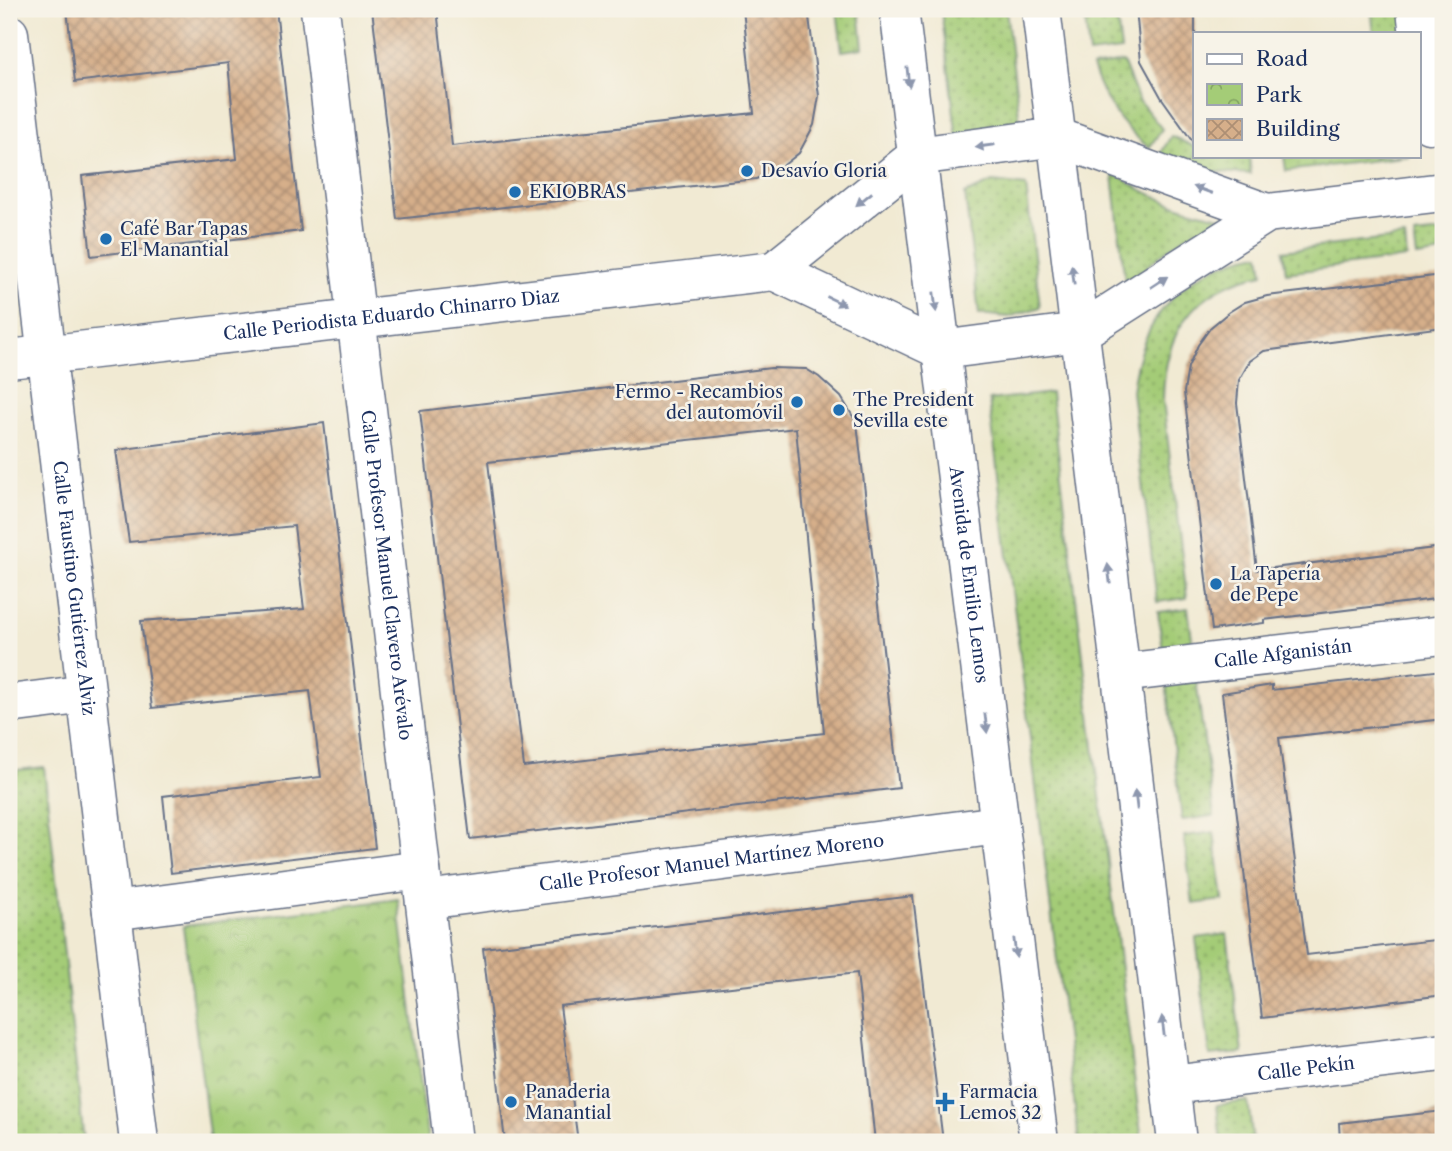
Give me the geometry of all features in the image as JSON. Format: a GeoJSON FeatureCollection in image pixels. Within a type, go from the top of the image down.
{"type":"FeatureCollection","features":[{"type":"Feature","properties":{"kind":"street","name":"Calle Profesor Manuel Clavero Arévalo"},"geometry":{"type":"LineString","coordinates":[[320,9],[453,1142]]}},
{"type":"Feature","properties":{"kind":"street","name":"Avenida de Emilio Lemos"},"geometry":{"type":"LineString","coordinates":[[900,9],[1039,1142]]}},
{"type":"Feature","properties":{"kind":"street"},"geometry":{"type":"LineString","coordinates":[[1041,9],[1177,1142]]}},
{"type":"Feature","properties":{"kind":"street"},"geometry":{"type":"LineString","coordinates":[[1416,9],[1419,32]]}},
{"type":"Feature","properties":{"kind":"street","name":"Calle Faustino Gutiérrez Alviz"},"geometry":{"type":"LineString","coordinates":[[9,34],[139,1142]]}},
{"type":"Feature","properties":{"kind":"street"},"geometry":{"type":"LineString","coordinates":[[1420,44],[1429,124]]}},
{"type":"Feature","properties":{"kind":"street"},"geometry":{"type":"LineString","coordinates":[[1267,213],[1057,136],[917,156],[774,271],[941,350],[1080,332],[1267,213],[1443,192]]}},
{"type":"Feature","properties":{"kind":"street","name":"Calle Periodista Eduardo Chinarro Diaz"},"geometry":{"type":"LineString","coordinates":[[9,359],[774,271]]}},
{"type":"Feature","properties":{"kind":"street","name":"Calle Afganistán"},"geometry":{"type":"LineString","coordinates":[[1121,673],[1443,635]]}},
{"type":"Feature","properties":{"kind":"street"},"geometry":{"type":"LineString","coordinates":[[9,704],[87,694]]}},
{"type":"Feature","properties":{"kind":"street","name":"Calle Profesor Manuel Martínez Moreno"},"geometry":{"type":"LineString","coordinates":[[112,911],[423,885],[999,825]]}},
{"type":"Feature","properties":{"kind":"street","name":"Calle Pekín"},"geometry":{"type":"LineString","coordinates":[[1171,1085],[1443,1052]]}},
{"type":"Feature","properties":{"kind":"green space"},"geometry":{"type":"Polygon","coordinates":[[[837,9],[859,9],[863,48],[842,51],[837,9]]]}},
{"type":"Feature","properties":{"kind":"green space"},"geometry":{"type":"Polygon","coordinates":[[[941,9],[1006,9],[1021,131],[988,127],[957,139],[941,9]]]}},
{"type":"Feature","properties":{"kind":"green space"},"geometry":{"type":"Polygon","coordinates":[[[1084,9],[1116,9],[1121,50],[1089,54],[1084,9]]]}},
{"type":"Feature","properties":{"kind":"green space"},"geometry":{"type":"Polygon","coordinates":[[[1371,9],[1406,9],[1409,32],[1374,32],[1371,9]]]}},
{"type":"Feature","properties":{"kind":"green space"},"geometry":{"type":"Polygon","coordinates":[[[1123,62],[1138,99],[1162,129],[1149,148],[1114,112],[1092,67],[1123,62]]]}},
{"type":"Feature","properties":{"kind":"green space"},"geometry":{"type":"Polygon","coordinates":[[[1171,136],[1193,146],[1193,158],[1249,158],[1251,174],[1201,171],[1160,155],[1171,136]]]}},
{"type":"Feature","properties":{"kind":"green space"},"geometry":{"type":"Polygon","coordinates":[[[1284,158],[1394,158],[1286,171],[1284,158]]]}},
{"type":"Feature","properties":{"kind":"green space"},"geometry":{"type":"Polygon","coordinates":[[[1116,174],[1167,202],[1222,217],[1172,246],[1129,284],[1125,283],[1113,175],[1116,174]]]}},
{"type":"Feature","properties":{"kind":"green space"},"geometry":{"type":"Polygon","coordinates":[[[993,182],[1026,186],[1040,307],[1009,317],[979,314],[965,194],[993,182]]]}},
{"type":"Feature","properties":{"kind":"green space"},"geometry":{"type":"Polygon","coordinates":[[[1443,232],[1443,253],[1417,257],[1414,235],[1443,232]]]}},
{"type":"Feature","properties":{"kind":"green space"},"geometry":{"type":"Polygon","coordinates":[[[1405,237],[1407,258],[1286,273],[1283,251],[1405,237]]]}},
{"type":"Feature","properties":{"kind":"green space"},"geometry":{"type":"Polygon","coordinates":[[[1260,254],[1263,274],[1218,290],[1201,302],[1187,316],[1169,353],[1163,400],[1187,598],[1157,602],[1132,391],[1137,364],[1145,339],[1171,299],[1210,270],[1260,254]]]}},
{"type":"Feature","properties":{"kind":"green space"},"geometry":{"type":"Polygon","coordinates":[[[1051,393],[1142,1142],[1079,1142],[989,400],[1051,393]]]}},
{"type":"Feature","properties":{"kind":"green space"},"geometry":{"type":"Polygon","coordinates":[[[1188,608],[1193,647],[1163,651],[1158,612],[1188,608]]]}},
{"type":"Feature","properties":{"kind":"green space"},"geometry":{"type":"Polygon","coordinates":[[[1196,679],[1214,816],[1182,820],[1166,682],[1196,679]]]}},
{"type":"Feature","properties":{"kind":"green space"},"geometry":{"type":"Polygon","coordinates":[[[44,767],[84,1142],[9,1142],[9,771],[44,767]]]}},
{"type":"Feature","properties":{"kind":"green space"},"geometry":{"type":"Polygon","coordinates":[[[1214,832],[1223,900],[1193,904],[1184,836],[1214,832]]]}},
{"type":"Feature","properties":{"kind":"green space"},"geometry":{"type":"Polygon","coordinates":[[[398,899],[428,1142],[210,1142],[183,926],[398,899]]]}},
{"type":"Feature","properties":{"kind":"green space"},"geometry":{"type":"Polygon","coordinates":[[[1227,934],[1242,1053],[1210,1056],[1196,938],[1227,934]]]}},
{"type":"Feature","properties":{"kind":"green space"},"geometry":{"type":"Polygon","coordinates":[[[1248,1101],[1253,1142],[1221,1142],[1217,1105],[1248,1101]]]}},
{"type":"Feature","properties":{"kind":"building"},"geometry":{"type":"Polygon","coordinates":[[[67,9],[276,9],[301,231],[91,256],[82,176],[237,159],[228,63],[75,82],[67,9]]]}},
{"type":"Feature","properties":{"kind":"building"},"geometry":{"type":"Polygon","coordinates":[[[372,9],[437,9],[452,146],[754,113],[743,9],[808,9],[819,96],[814,125],[799,153],[779,169],[756,179],[397,219],[372,9]]]}},
{"type":"Feature","properties":{"kind":"building"},"geometry":{"type":"Polygon","coordinates":[[[1136,9],[1195,9],[1193,142],[1161,97],[1141,61],[1136,9]]]}},
{"type":"Feature","properties":{"kind":"building"},"geometry":{"type":"Polygon","coordinates":[[[1443,275],[1443,327],[1264,351],[1250,361],[1239,380],[1237,403],[1257,570],[1443,547],[1443,598],[1264,620],[1264,623],[1212,630],[1184,392],[1188,367],[1198,345],[1211,327],[1245,302],[1267,296],[1443,275]]]}},
{"type":"Feature","properties":{"kind":"building"},"geometry":{"type":"Polygon","coordinates":[[[771,368],[806,369],[819,377],[841,397],[857,423],[899,788],[470,839],[420,411],[771,368]],[[796,428],[488,462],[524,767],[824,733],[796,428]]]}},
{"type":"Feature","properties":{"kind":"building"},"geometry":{"type":"Polygon","coordinates":[[[324,423],[375,848],[171,873],[163,796],[321,777],[310,691],[152,708],[141,621],[304,609],[294,526],[129,542],[116,450],[324,423]]]}},
{"type":"Feature","properties":{"kind":"building"},"geometry":{"type":"Polygon","coordinates":[[[1443,670],[1443,719],[1279,738],[1307,955],[1443,939],[1443,995],[1262,1018],[1222,693],[1272,685],[1272,690],[1443,670]]]}},
{"type":"Feature","properties":{"kind":"building"},"geometry":{"type":"Polygon","coordinates":[[[913,896],[943,1142],[875,1142],[857,973],[560,1006],[578,1142],[505,1142],[483,948],[913,896]]]}},
{"type":"Feature","properties":{"kind":"building"},"geometry":{"type":"Polygon","coordinates":[[[1443,1111],[1443,1142],[1340,1142],[1339,1123],[1443,1111]]]}},
{"type":"Feature","properties":{"kind":"place","name":"Desavío Gloria"},"geometry":{"type":"Point","coordinates":[747,171]}},
{"type":"Feature","properties":{"kind":"place","name":"EKIOBRAS"},"geometry":{"type":"Point","coordinates":[515,192]}},
{"type":"Feature","properties":{"kind":"place","name":"Café Bar Tapas El Manantial"},"geometry":{"type":"Point","coordinates":[106,239]}},
{"type":"Feature","properties":{"kind":"place","name":"Fermo - Recambios del automóvil"},"geometry":{"type":"Point","coordinates":[797,402]}},
{"type":"Feature","properties":{"kind":"place","name":"The President Sevilla este"},"geometry":{"type":"Point","coordinates":[839,410]}},
{"type":"Feature","properties":{"kind":"place","name":"La Tapería de Pepe"},"geometry":{"type":"Point","coordinates":[1216,584]}},
{"type":"Feature","properties":{"kind":"place","name":"Panaderia Manantial"},"geometry":{"type":"Point","coordinates":[511,1102]}},
{"type":"Feature","properties":{"kind":"place","name":"Farmacia Lemos 32"},"geometry":{"type":"Point","coordinates":[945,1102]}}]}
